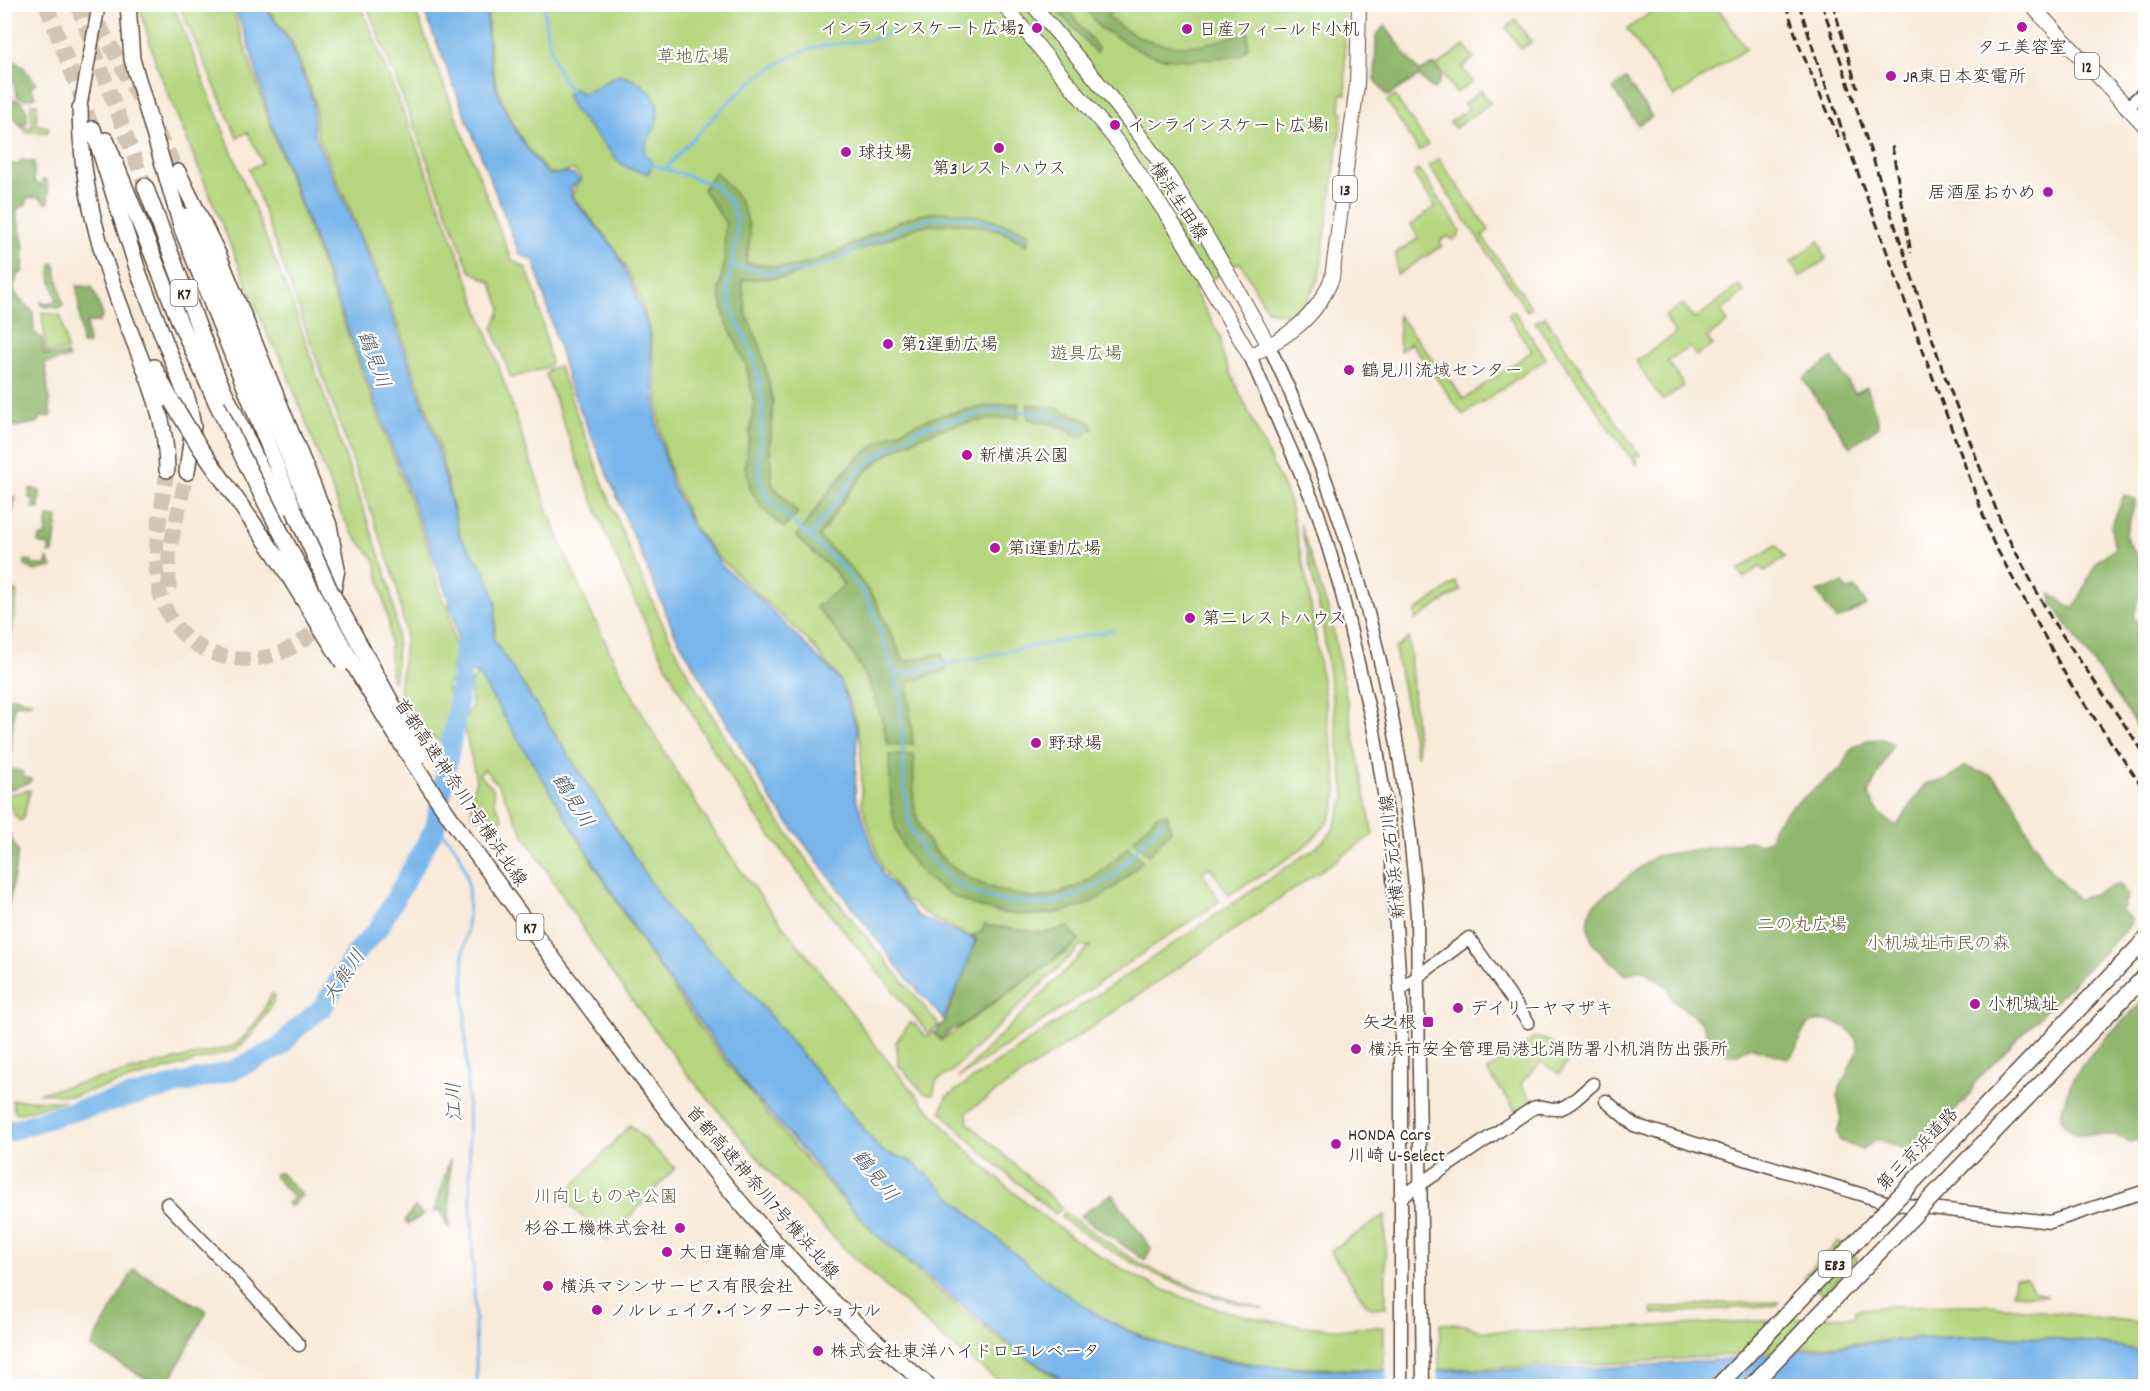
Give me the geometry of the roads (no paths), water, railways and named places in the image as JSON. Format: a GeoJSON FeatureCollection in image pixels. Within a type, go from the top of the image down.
{"type":"FeatureCollection","features":[{"type":"Feature","properties":{"kind":"highway"},"geometry":{"type":"LineString","coordinates":[[128,4],[132,59],[195,267],[289,513],[430,781]]}},
{"type":"Feature","properties":{"kind":"highway"},"geometry":{"type":"LineString","coordinates":[[80,108],[84,179],[92,215],[118,298],[158,406],[164,430],[167,470]]}},
{"type":"Feature","properties":{"kind":"highway","name":"首都高速神奈川7号横浜北線"},"geometry":{"type":"LineString","coordinates":[[187,472],[193,426],[188,401],[139,274],[97,128],[217,404],[314,593],[430,781],[494,879],[615,1042],[733,1193],[828,1297],[929,1386]]}},
{"type":"Feature","properties":{"kind":"highway"},"geometry":{"type":"LineString","coordinates":[[160,155],[227,304],[317,525],[325,553],[325,581],[313,624],[326,613],[336,584],[335,555],[329,525],[219,256],[178,172]]}},
{"type":"Feature","properties":{"kind":"highway","name":"K7"},"geometry":{"type":"LineString","coordinates":[[145,186],[218,378],[289,513]]}},
{"type":"Feature","properties":{"kind":"highway"},"geometry":{"type":"LineString","coordinates":[[92,215],[157,372],[172,402],[201,449],[275,554],[355,682],[430,781]]}},
{"type":"Feature","properties":{"kind":"highway","name":"首都高速神奈川7号横浜北線"},"geometry":{"type":"LineString","coordinates":[[430,781],[674,1112],[736,1190],[831,1294],[935,1386]]}},
{"type":"Feature","properties":{"kind":"highway","name":"第三京浜道路"},"geometry":{"type":"LineString","coordinates":[[1718,1386],[2145,939]]}},
{"type":"Feature","properties":{"kind":"highway","name":"E83"},"geometry":{"type":"LineString","coordinates":[[1751,1386],[2145,975]]}},
{"type":"Feature","properties":{"kind":"main road","name":"横浜生田線"},"geometry":{"type":"LineString","coordinates":[[1003,4],[1119,144],[1177,230],[1250,356]]}},
{"type":"Feature","properties":{"kind":"main road","name":"横浜生田線"},"geometry":{"type":"LineString","coordinates":[[1032,4],[1148,147],[1196,219],[1269,346]]}},
{"type":"Feature","properties":{"kind":"main road","name":"13"},"geometry":{"type":"LineString","coordinates":[[1250,356],[1307,321],[1322,301],[1332,278],[1357,85],[1359,4]]}},
{"type":"Feature","properties":{"kind":"main road","name":"12"},"geometry":{"type":"LineString","coordinates":[[2030,4],[2145,127]]}},
{"type":"Feature","properties":{"kind":"street"},"geometry":{"type":"LineString","coordinates":[[80,108],[99,4]]}},
{"type":"Feature","properties":{"kind":"street"},"geometry":{"type":"LineString","coordinates":[[2127,108],[2145,90]]}},
{"type":"Feature","properties":{"kind":"street","name":"新横浜元石川線"},"geometry":{"type":"LineString","coordinates":[[1269,346],[1338,507],[1379,652],[1394,724],[1414,858],[1419,976],[1423,1386]]}},
{"type":"Feature","properties":{"kind":"street","name":"新横浜元石川線"},"geometry":{"type":"LineString","coordinates":[[1250,356],[1318,513],[1360,663],[1374,731],[1390,831],[1400,990],[1401,1386]]}},
{"type":"Feature","properties":{"kind":"street"},"geometry":{"type":"LineString","coordinates":[[1400,990],[1469,938],[1528,1022]]}},
{"type":"Feature","properties":{"kind":"street"},"geometry":{"type":"LineString","coordinates":[[1400,1198],[1533,1108],[1539,1106],[1556,1110],[1593,1084]]}},
{"type":"Feature","properties":{"kind":"street"},"geometry":{"type":"LineString","coordinates":[[1606,1101],[1634,1125],[1889,1203],[2050,1222],[2145,1191]]}},
{"type":"Feature","properties":{"kind":"street"},"geometry":{"type":"LineString","coordinates":[[167,1204],[299,1345]]}},
{"type":"Feature","properties":{"kind":"water","name":"鶴見川"},"geometry":{"type":"Polygon","coordinates":[[[233,5],[268,5],[269,13],[290,42],[313,101],[314,133],[383,290],[435,439],[460,537],[485,571],[496,602],[494,640],[670,912],[741,981],[883,1152],[902,1157],[915,1165],[1011,1251],[1056,1287],[1130,1332],[1157,1343],[1217,1359],[1280,1367],[1511,1370],[1619,1367],[1936,1338],[2041,1338],[2093,1343],[2145,1352],[2145,1386],[1073,1386],[1024,1356],[873,1232],[747,1087],[648,951],[478,674],[455,667],[457,639],[448,598],[272,126],[247,39],[233,5]]]}},
{"type":"Feature","properties":{"kind":"water"},"geometry":{"type":"Polygon","coordinates":[[[422,5],[487,5],[489,53],[498,94],[506,113],[517,133],[545,172],[551,175],[566,172],[580,180],[571,188],[572,198],[615,249],[634,289],[648,327],[658,432],[672,485],[694,529],[724,568],[756,595],[840,680],[857,730],[855,795],[882,874],[918,916],[975,940],[963,976],[943,1019],[901,971],[772,801],[674,632],[569,383],[534,260],[520,255],[422,5]]]}},
{"type":"Feature","properties":{"kind":"water"},"geometry":{"type":"Polygon","coordinates":[[[620,75],[638,82],[652,94],[656,101],[657,119],[645,150],[645,154],[652,161],[649,173],[630,169],[620,163],[573,109],[566,95],[575,88],[580,93],[590,91],[620,75]]]}},
{"type":"Feature","properties":{"kind":"waterway"},"geometry":{"type":"LineString","coordinates":[[545,4],[546,27],[551,51],[560,74],[572,93]]}},
{"type":"Feature","properties":{"kind":"waterway"},"geometry":{"type":"LineString","coordinates":[[666,168],[730,101],[787,59],[818,47],[872,39],[892,31]]}},
{"type":"Feature","properties":{"kind":"waterway"},"geometry":{"type":"LineString","coordinates":[[649,164],[716,185],[730,202],[736,217],[737,237],[728,285],[730,305],[753,354],[762,400],[759,477],[769,501],[837,561],[860,588],[873,610],[900,692],[905,791],[911,830],[926,855],[949,878],[977,894],[1002,901],[1048,904],[1079,895],[1110,879],[1164,820]]}},
{"type":"Feature","properties":{"kind":"waterway"},"geometry":{"type":"LineString","coordinates":[[733,266],[772,273],[796,272],[816,267],[910,225],[951,216],[979,220],[1025,237]]}},
{"type":"Feature","properties":{"kind":"waterway"},"geometry":{"type":"LineString","coordinates":[[810,537],[860,469],[920,428],[999,409],[1045,414],[1085,428]]}},
{"type":"Feature","properties":{"kind":"waterway"},"geometry":{"type":"LineString","coordinates":[[894,675],[1113,630]]}},
{"type":"Feature","properties":{"kind":"waterway","name":"大熊川"},"geometry":{"type":"LineString","coordinates":[[4,1133],[63,1114],[234,1070],[280,1047],[296,1029],[323,1007],[355,954],[378,929],[435,828],[457,711],[465,644]]}},
{"type":"Feature","properties":{"kind":"waterway","name":"江川"},"geometry":{"type":"LineString","coordinates":[[435,828],[449,840],[459,854],[468,886],[469,904],[463,957],[477,1386]]}},
{"type":"Feature","properties":{"kind":"tunnel"},"geometry":{"type":"LineString","coordinates":[[46,4],[93,129]]}},
{"type":"Feature","properties":{"kind":"tunnel"},"geometry":{"type":"LineString","coordinates":[[77,4],[145,186]]}},
{"type":"Feature","properties":{"kind":"tunnel"},"geometry":{"type":"LineString","coordinates":[[88,4],[141,102]]}},
{"type":"Feature","properties":{"kind":"tunnel"},"geometry":{"type":"LineString","coordinates":[[157,131],[178,172]]}},
{"type":"Feature","properties":{"kind":"tunnel"},"geometry":{"type":"LineString","coordinates":[[167,470],[158,532],[157,578],[170,618],[186,637],[205,650],[227,657],[251,659],[274,655],[297,644],[317,628]]}},
{"type":"Feature","properties":{"kind":"tunnel"},"geometry":{"type":"LineString","coordinates":[[169,589],[169,553],[187,472]]}},
{"type":"Feature","properties":{"kind":"railway"},"geometry":{"type":"LineString","coordinates":[[1786,4],[1798,43],[1839,138]]}},
{"type":"Feature","properties":{"kind":"railway"},"geometry":{"type":"LineString","coordinates":[[1799,4],[1817,61],[1993,542],[2070,683],[2146,792]]}},
{"type":"Feature","properties":{"kind":"railway"},"geometry":{"type":"LineString","coordinates":[[1822,4],[1943,371],[2004,530],[2052,620],[2146,756]]}},
{"type":"Feature","properties":{"kind":"railway"},"geometry":{"type":"LineString","coordinates":[[1833,4],[1857,88]]}},
{"type":"Feature","properties":{"kind":"railway"},"geometry":{"type":"LineString","coordinates":[[1892,146],[1911,253]]}},
{"type":"Feature","properties":{"kind":"place","name":"タエ美容室"},"geometry":{"type":"Point","coordinates":[2022,27]}},
{"type":"Feature","properties":{"kind":"place","name":"インラインスケート広場2"},"geometry":{"type":"Point","coordinates":[1037,28]}},
{"type":"Feature","properties":{"kind":"place","name":"日産フィールド小机"},"geometry":{"type":"Point","coordinates":[1187,29]}},
{"type":"Feature","properties":{"kind":"place","name":"JR東日本変電所"},"geometry":{"type":"Point","coordinates":[1891,76]}},
{"type":"Feature","properties":{"kind":"place","name":"インラインスケート広場1"},"geometry":{"type":"Point","coordinates":[1115,125]}},
{"type":"Feature","properties":{"kind":"place","name":"第3レストハウス"},"geometry":{"type":"Point","coordinates":[999,148]}},
{"type":"Feature","properties":{"kind":"place","name":"球技場"},"geometry":{"type":"Point","coordinates":[846,152]}},
{"type":"Feature","properties":{"kind":"place","name":"居酒屋おかめ"},"geometry":{"type":"Point","coordinates":[2048,192]}},
{"type":"Feature","properties":{"kind":"place","name":"第2運動広場"},"geometry":{"type":"Point","coordinates":[888,344]}},
{"type":"Feature","properties":{"kind":"place","name":"鶴見川流域センター"},"geometry":{"type":"Point","coordinates":[1349,370]}},
{"type":"Feature","properties":{"kind":"place","name":"新横浜公園"},"geometry":{"type":"Point","coordinates":[967,455]}},
{"type":"Feature","properties":{"kind":"place","name":"第1運動広場"},"geometry":{"type":"Point","coordinates":[995,548]}},
{"type":"Feature","properties":{"kind":"place","name":"第二レストハウス"},"geometry":{"type":"Point","coordinates":[1190,618]}},
{"type":"Feature","properties":{"kind":"place","name":"野球場"},"geometry":{"type":"Point","coordinates":[1036,743]}},
{"type":"Feature","properties":{"kind":"place","name":"小机城址"},"geometry":{"type":"Point","coordinates":[1975,1004]}},
{"type":"Feature","properties":{"kind":"place","name":"デイリーヤマザキ"},"geometry":{"type":"Point","coordinates":[1458,1008]}},
{"type":"Feature","properties":{"kind":"place","name":"矢之根"},"geometry":{"type":"Point","coordinates":[1428,1022]}},
{"type":"Feature","properties":{"kind":"place","name":"横浜市安全管理局港北消防署小机消防出張所"},"geometry":{"type":"Point","coordinates":[1356,1049]}},
{"type":"Feature","properties":{"kind":"place","name":"HONDA Cars 川崎 U-Select"},"geometry":{"type":"Point","coordinates":[1336,1144]}},
{"type":"Feature","properties":{"kind":"place","name":"杉谷工機株式会社"},"geometry":{"type":"Point","coordinates":[680,1228]}},
{"type":"Feature","properties":{"kind":"place","name":"大日運輸倉庫"},"geometry":{"type":"Point","coordinates":[667,1252]}},
{"type":"Feature","properties":{"kind":"place","name":"横浜マシンサービス有限会社"},"geometry":{"type":"Point","coordinates":[548,1286]}},
{"type":"Feature","properties":{"kind":"place","name":"ノルレェイク•インターナショナル"},"geometry":{"type":"Point","coordinates":[597,1310]}},
{"type":"Feature","properties":{"kind":"place","name":"株式会社東洋ハイドロエレベータ"},"geometry":{"type":"Point","coordinates":[818,1351]}},
{"type":"Feature","properties":{"kind":"park label","name":"草地広場"},"geometry":{"type":"Point","coordinates":[693,56]}},
{"type":"Feature","properties":{"kind":"park label","name":"遊具広場"},"geometry":{"type":"Point","coordinates":[1086,353]}},
{"type":"Feature","properties":{"kind":"park label","name":"二の丸広場"},"geometry":{"type":"Point","coordinates":[1802,924]}},
{"type":"Feature","properties":{"kind":"park label","name":"小机城址市民の森"},"geometry":{"type":"Point","coordinates":[1938,943]}},
{"type":"Feature","properties":{"kind":"park label","name":"川向しものや公園"},"geometry":{"type":"Point","coordinates":[606,1196]}}]}
